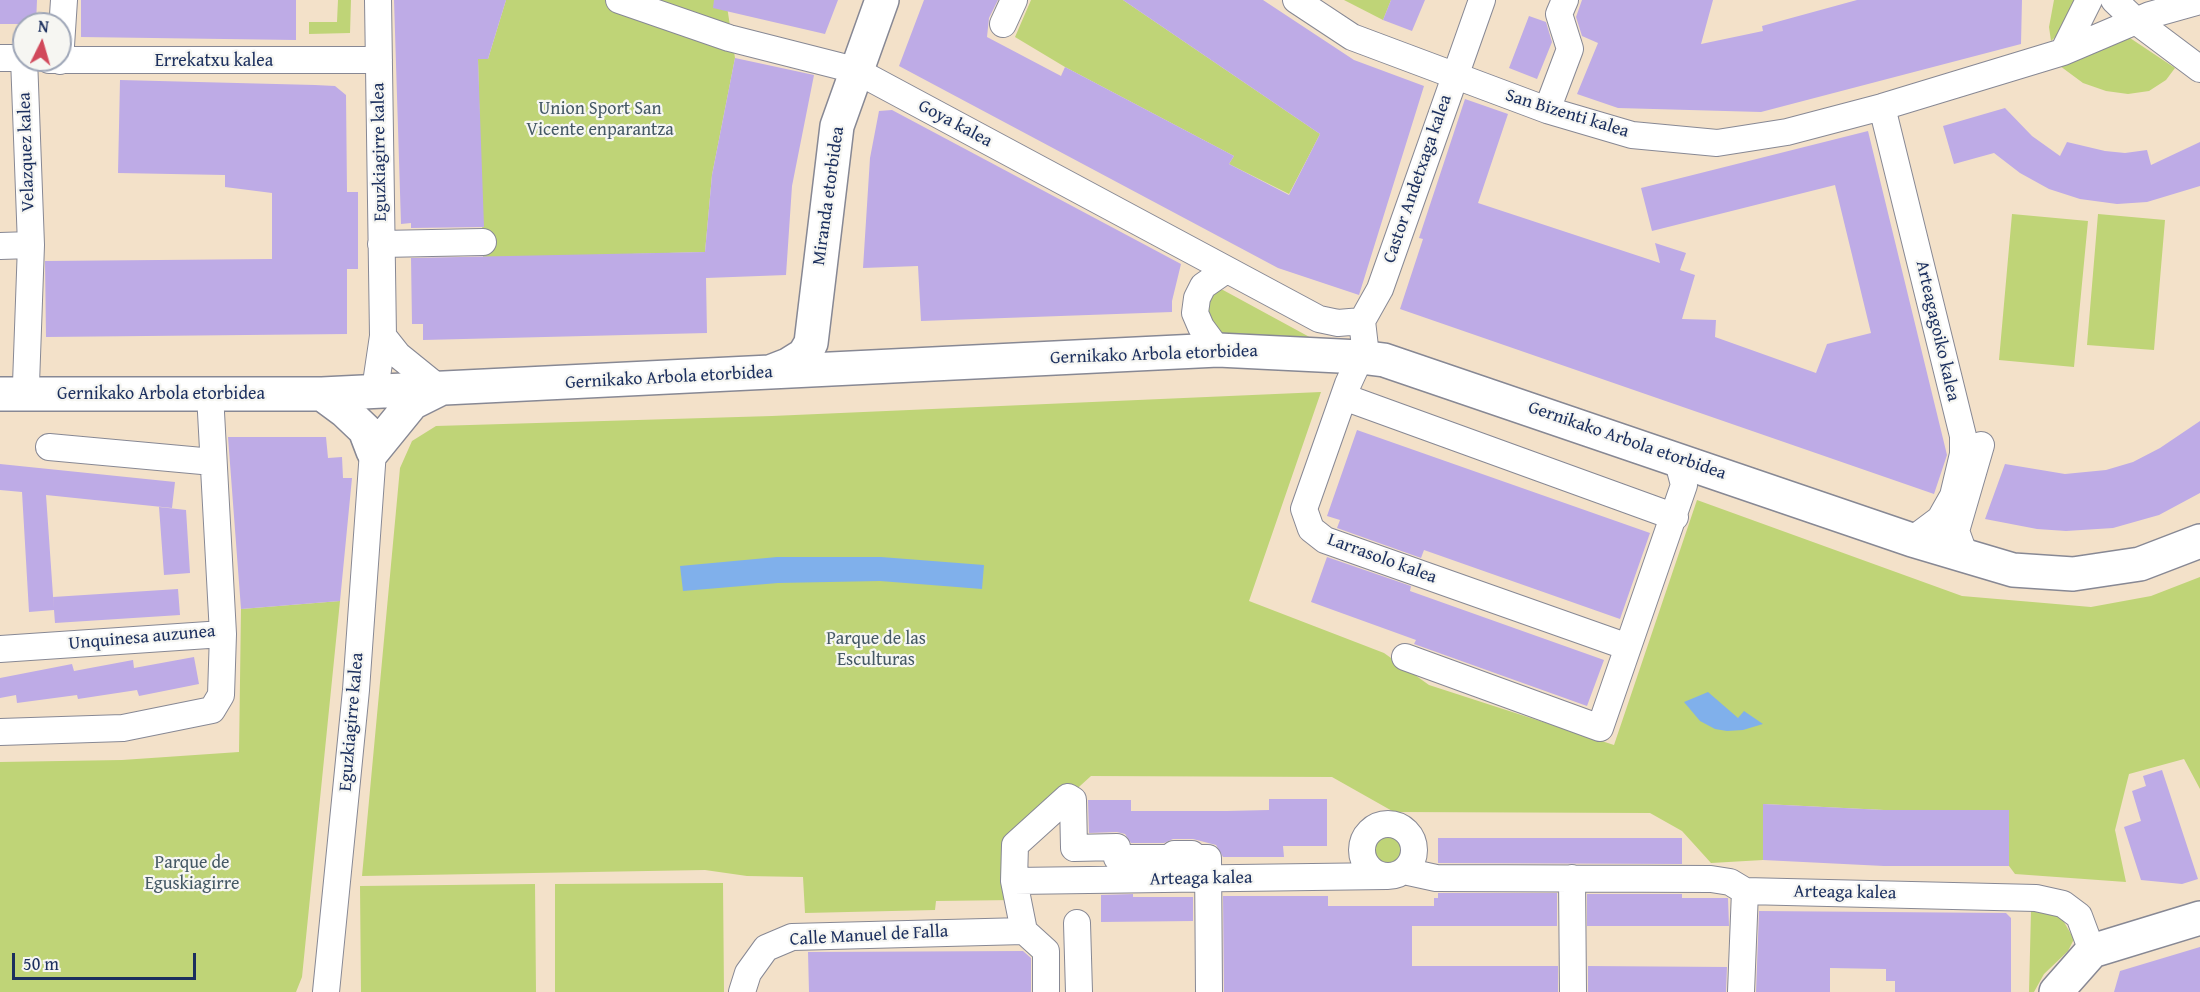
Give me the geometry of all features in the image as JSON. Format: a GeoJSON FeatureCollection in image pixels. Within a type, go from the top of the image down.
{"type":"FeatureCollection","features":[{"type":"Feature","properties":{"kind":"street","name":"Eguzkiagirre kalea"},"geometry":{"type":"LineString","coordinates":[[326,992],[356,690],[373,451],[375,390],[383,336],[378,0]]}},
{"type":"Feature","properties":{"kind":"street","name":"Goya kalea"},"geometry":{"type":"LineString","coordinates":[[620,0],[729,38],[855,70],[1319,319],[1338,323],[1362,321]]}},
{"type":"Feature","properties":{"kind":"street","name":"Miranda etorbidea"},"geometry":{"type":"LineString","coordinates":[[766,373],[788,365],[804,355],[811,343],[837,126],[855,70],[882,0]]}},
{"type":"Feature","properties":{"kind":"street"},"geometry":{"type":"LineString","coordinates":[[1003,24],[1014,0]]}},
{"type":"Feature","properties":{"kind":"street","name":"San Bizenti kalea"},"geometry":{"type":"LineString","coordinates":[[1296,0],[1352,37],[1547,110],[1632,135],[1717,143],[1787,132],[1882,107],[2063,52],[2136,21],[2190,4]]}},
{"type":"Feature","properties":{"kind":"street","name":"Castor Andetxaga kalea"},"geometry":{"type":"LineString","coordinates":[[1362,321],[1380,289],[1482,0]]}},
{"type":"Feature","properties":{"kind":"street"},"geometry":{"type":"LineString","coordinates":[[2063,52],[2089,0]]}},
{"type":"Feature","properties":{"kind":"street"},"geometry":{"type":"LineString","coordinates":[[2114,0],[2136,21],[2190,61]]}},
{"type":"Feature","properties":{"kind":"street"},"geometry":{"type":"LineString","coordinates":[[2190,4],[2190,61]]}},
{"type":"Feature","properties":{"kind":"street"},"geometry":{"type":"LineString","coordinates":[[1547,110],[1570,49],[1562,7]]}},
{"type":"Feature","properties":{"kind":"street","name":"Errekatxu kalea"},"geometry":{"type":"LineString","coordinates":[[72,60],[379,60]]}},
{"type":"Feature","properties":{"kind":"street","name":"Velazquez kalea"},"geometry":{"type":"LineString","coordinates":[[13,389],[31,245],[25,72]]}},
{"type":"Feature","properties":{"kind":"street","name":"Arteagagoiko kalea"},"geometry":{"type":"LineString","coordinates":[[1882,107],[1963,436],[1963,454],[1953,496],[1940,519],[1912,540]]}},
{"type":"Feature","properties":{"kind":"street","name":"Eguzkiagirre kalea"},"geometry":{"type":"LineString","coordinates":[[381,244],[483,243]]}},
{"type":"Feature","properties":{"kind":"street"},"geometry":{"type":"LineString","coordinates":[[0,246],[31,245]]}},
{"type":"Feature","properties":{"kind":"street"},"geometry":{"type":"LineString","coordinates":[[1218,350],[1201,327],[1195,314],[1197,298],[1203,286],[1226,270]]}},
{"type":"Feature","properties":{"kind":"street"},"geometry":{"type":"LineString","coordinates":[[1360,357],[1365,347],[1362,321]]}},
{"type":"Feature","properties":{"kind":"street"},"geometry":{"type":"LineString","coordinates":[[373,451],[412,403],[440,389],[398,355],[383,336]]}},
{"type":"Feature","properties":{"kind":"street","name":"Gernikako Arbola etorbidea"},"geometry":{"type":"LineString","coordinates":[[13,389],[210,394],[322,394],[1218,350],[1360,357],[1384,360],[1912,540],[2013,570],[2073,574],[2140,564],[2200,541]]}},
{"type":"Feature","properties":{"kind":"street","name":"Larrasolo kalea"},"geometry":{"type":"LineString","coordinates":[[1360,357],[1304,509],[1311,529],[1324,540],[1629,647]]}},
{"type":"Feature","properties":{"kind":"street","name":"Unquinesa auzunea"},"geometry":{"type":"LineString","coordinates":[[0,649],[223,634],[210,394]]}},
{"type":"Feature","properties":{"kind":"street"},"geometry":{"type":"LineString","coordinates":[[322,394],[365,430],[373,451]]}},
{"type":"Feature","properties":{"kind":"street"},"geometry":{"type":"LineString","coordinates":[[1344,397],[1675,517]]}},
{"type":"Feature","properties":{"kind":"street"},"geometry":{"type":"LineString","coordinates":[[1965,556],[1956,531],[1981,445]]}},
{"type":"Feature","properties":{"kind":"street"},"geometry":{"type":"LineString","coordinates":[[49,447],[213,462]]}},
{"type":"Feature","properties":{"kind":"street"},"geometry":{"type":"LineString","coordinates":[[1405,657],[1600,728],[1675,517],[1684,485],[1677,458]]}},
{"type":"Feature","properties":{"kind":"street"},"geometry":{"type":"LineString","coordinates":[[0,732],[123,728],[212,710],[221,695],[223,634]]}},
{"type":"Feature","properties":{"kind":"street"},"geometry":{"type":"LineString","coordinates":[[1046,992],[1046,951],[1024,931],[1014,881],[1015,845],[1068,797],[1073,800],[1074,848],[1117,847],[1117,858],[1174,858],[1174,854],[1192,854],[1192,858],[1208,858],[1209,992]]}},
{"type":"Feature","properties":{"kind":"street","name":"Arteaga kalea"},"geometry":{"type":"LineString","coordinates":[[1014,881],[1396,874],[1436,878],[1711,879],[1730,882],[1745,891],[2053,900],[2063,904],[2079,916],[2092,951]]}},
{"type":"Feature","properties":{"kind":"street"},"geometry":{"type":"LineString","coordinates":[[1572,878],[1573,992]]}},
{"type":"Feature","properties":{"kind":"street"},"geometry":{"type":"LineString","coordinates":[[1741,992],[1745,891]]}},
{"type":"Feature","properties":{"kind":"street"},"geometry":{"type":"LineString","coordinates":[[2056,992],[2092,951],[2200,918]]}},
{"type":"Feature","properties":{"kind":"street"},"geometry":{"type":"LineString","coordinates":[[1077,923],[1079,992]]}},
{"type":"Feature","properties":{"kind":"street","name":"Calle Manuel de Falla"},"geometry":{"type":"LineString","coordinates":[[742,992],[748,974],[766,948],[792,937],[1024,931]]}},
{"type":"Feature","properties":{"kind":"green space"},"geometry":{"type":"Polygon","coordinates":[[[338,0],[351,0],[350,33],[309,34],[309,22],[337,22],[338,0]]]}},
{"type":"Feature","properties":{"kind":"green space","name":"Union Sport San Vicente enparantza"},"geometry":{"type":"Polygon","coordinates":[[[506,0],[726,0],[735,58],[712,175],[705,252],[483,258],[478,59],[488,59],[506,0]]]}},
{"type":"Feature","properties":{"kind":"green space"},"geometry":{"type":"Polygon","coordinates":[[[1031,0],[1123,0],[1320,134],[1289,194],[1229,164],[1234,156],[1065,67],[1015,37],[1031,0]]]}},
{"type":"Feature","properties":{"kind":"green space"},"geometry":{"type":"Polygon","coordinates":[[[1344,0],[1391,0],[1383,20],[1344,0]]]}},
{"type":"Feature","properties":{"kind":"green space"},"geometry":{"type":"Polygon","coordinates":[[[2054,0],[2080,0],[2067,26],[2051,41],[2049,27],[2054,0]]]}},
{"type":"Feature","properties":{"kind":"green space"},"geometry":{"type":"Polygon","coordinates":[[[2130,38],[2175,68],[2166,80],[2149,91],[2128,94],[2106,91],[2083,83],[2060,66],[2130,38]]]}},
{"type":"Feature","properties":{"kind":"green space"},"geometry":{"type":"Polygon","coordinates":[[[2012,214],[2088,221],[2074,367],[1999,360],[2012,214]]]}},
{"type":"Feature","properties":{"kind":"green space"},"geometry":{"type":"Polygon","coordinates":[[[2098,214],[2165,220],[2154,350],[2087,345],[2098,214]]]}},
{"type":"Feature","properties":{"kind":"green space"},"geometry":{"type":"Polygon","coordinates":[[[1214,290],[1223,290],[1315,340],[1220,335],[1207,320],[1207,304],[1214,290]]]}},
{"type":"Feature","properties":{"kind":"green space","name":"Parque de las Esculturas"},"geometry":{"type":"Polygon","coordinates":[[[1321,392],[1249,601],[1384,653],[1429,685],[1614,745],[1697,500],[1962,596],[2091,607],[2151,596],[2200,577],[2200,789],[2184,759],[2129,774],[2115,830],[2126,882],[2015,874],[2009,866],[2009,811],[1884,810],[1764,804],[1763,860],[1711,863],[1682,831],[1650,813],[1394,812],[1332,777],[1091,776],[1015,845],[1014,900],[936,901],[935,910],[805,913],[803,877],[747,876],[705,870],[362,876],[400,468],[412,441],[436,426],[772,416],[1321,392]]]}},
{"type":"Feature","properties":{"kind":"green space","name":"Parque de Eguskiagirre"},"geometry":{"type":"Polygon","coordinates":[[[340,601],[302,977],[296,992],[0,992],[0,762],[122,760],[239,752],[241,609],[340,601]]]}},
{"type":"Feature","properties":{"kind":"green space"},"geometry":{"type":"Polygon","coordinates":[[[1388,835],[1399,839],[1403,850],[1399,861],[1388,865],[1377,861],[1373,850],[1377,839],[1388,835]]]}},
{"type":"Feature","properties":{"kind":"green space"},"geometry":{"type":"Polygon","coordinates":[[[723,883],[724,992],[555,992],[555,884],[723,883]]]}},
{"type":"Feature","properties":{"kind":"green space"},"geometry":{"type":"Polygon","coordinates":[[[535,884],[536,992],[361,992],[360,886],[535,884]]]}},
{"type":"Feature","properties":{"kind":"green space"},"geometry":{"type":"Polygon","coordinates":[[[2031,911],[2061,917],[2074,939],[2068,951],[2044,974],[2034,992],[2029,992],[2031,911]]]}},
{"type":"Feature","properties":{"kind":"water"},"geometry":{"type":"Polygon","coordinates":[[[777,557],[881,557],[984,565],[982,589],[880,581],[778,583],[683,591],[680,566],[777,557]]]}},
{"type":"Feature","properties":{"kind":"water"},"geometry":{"type":"Polygon","coordinates":[[[1708,692],[1738,718],[1744,711],[1763,724],[1743,730],[1727,731],[1715,729],[1700,721],[1684,702],[1708,692]]]}},
{"type":"Feature","properties":{"kind":"building"},"geometry":{"type":"Polygon","coordinates":[[[0,0],[37,0],[36,12],[12,12],[12,24],[0,24],[0,0]]]}},
{"type":"Feature","properties":{"kind":"building"},"geometry":{"type":"Polygon","coordinates":[[[81,0],[296,0],[296,40],[81,37],[81,0]]]}},
{"type":"Feature","properties":{"kind":"building"},"geometry":{"type":"Polygon","coordinates":[[[394,0],[506,0],[488,59],[478,59],[484,227],[411,228],[411,223],[401,224],[394,0]]]}},
{"type":"Feature","properties":{"kind":"building"},"geometry":{"type":"Polygon","coordinates":[[[714,0],[838,0],[825,34],[713,8],[714,0]]]}},
{"type":"Feature","properties":{"kind":"building"},"geometry":{"type":"Polygon","coordinates":[[[924,0],[998,0],[989,18],[987,37],[1061,76],[1065,67],[1234,156],[1229,164],[1289,195],[1320,134],[1123,0],[1263,0],[1354,60],[1424,86],[1359,295],[1278,268],[899,66],[924,0]]]}},
{"type":"Feature","properties":{"kind":"building"},"geometry":{"type":"Polygon","coordinates":[[[1391,0],[1425,0],[1412,31],[1383,20],[1391,0]]]}},
{"type":"Feature","properties":{"kind":"building"},"geometry":{"type":"Polygon","coordinates":[[[1582,0],[1713,0],[1701,44],[1763,31],[1762,26],[1857,0],[2022,0],[2021,44],[1761,112],[1618,108],[1577,94],[1598,43],[1582,36],[1576,17],[1582,0]]]}},
{"type":"Feature","properties":{"kind":"building"},"geometry":{"type":"Polygon","coordinates":[[[1529,16],[1546,22],[1552,42],[1537,79],[1509,68],[1529,16]]]}},
{"type":"Feature","properties":{"kind":"building"},"geometry":{"type":"Polygon","coordinates":[[[735,58],[814,75],[792,186],[786,275],[706,278],[707,333],[423,340],[423,324],[412,324],[411,258],[705,252],[712,175],[735,58]]]}},
{"type":"Feature","properties":{"kind":"building"},"geometry":{"type":"Polygon","coordinates":[[[120,80],[335,86],[346,95],[347,192],[358,192],[358,269],[347,269],[347,334],[46,337],[45,261],[272,259],[272,193],[225,187],[225,175],[118,173],[120,80]]]}},
{"type":"Feature","properties":{"kind":"building"},"geometry":{"type":"Polygon","coordinates":[[[1465,99],[1508,114],[1478,203],[1660,263],[1655,243],[1686,253],[1680,270],[1695,275],[1682,319],[1716,320],[1715,337],[1816,373],[1827,344],[1871,333],[1835,185],[1652,231],[1641,188],[1868,131],[1947,455],[1934,494],[1400,309],[1423,239],[1419,238],[1465,99]]]}},
{"type":"Feature","properties":{"kind":"building"},"geometry":{"type":"Polygon","coordinates":[[[2005,108],[2032,136],[2060,156],[2067,142],[2125,153],[2147,150],[2151,165],[2200,142],[2200,186],[2147,202],[2117,204],[2080,199],[2049,189],[2020,173],[1994,153],[1954,164],[1943,126],[2005,108]]]}},
{"type":"Feature","properties":{"kind":"building"},"geometry":{"type":"Polygon","coordinates":[[[892,110],[1181,264],[1172,301],[1172,312],[921,321],[918,266],[863,268],[870,158],[879,111],[892,110]]]}},
{"type":"Feature","properties":{"kind":"building"},"geometry":{"type":"Polygon","coordinates":[[[2200,421],[2200,493],[2159,515],[2113,528],[2066,531],[2037,529],[1985,519],[2005,464],[2065,474],[2106,470],[2133,462],[2160,448],[2200,421]]]}},
{"type":"Feature","properties":{"kind":"building"},"geometry":{"type":"Polygon","coordinates":[[[1357,430],[1650,533],[1620,619],[1424,550],[1421,558],[1337,528],[1340,520],[1327,516],[1357,430]]]}},
{"type":"Feature","properties":{"kind":"building"},"geometry":{"type":"Polygon","coordinates":[[[228,437],[326,437],[328,458],[342,457],[343,478],[352,478],[340,601],[241,609],[228,437]]]}},
{"type":"Feature","properties":{"kind":"building"},"geometry":{"type":"Polygon","coordinates":[[[0,464],[175,482],[172,508],[46,495],[53,597],[178,589],[180,615],[55,623],[54,610],[29,612],[22,492],[0,490],[0,464]]]}},
{"type":"Feature","properties":{"kind":"building"},"geometry":{"type":"Polygon","coordinates":[[[159,507],[186,510],[190,573],[164,575],[159,507]]]}},
{"type":"Feature","properties":{"kind":"building"},"geometry":{"type":"Polygon","coordinates":[[[1327,557],[1411,586],[1410,591],[1604,660],[1587,706],[1414,644],[1416,640],[1311,602],[1327,557]]]}},
{"type":"Feature","properties":{"kind":"building"},"geometry":{"type":"Polygon","coordinates":[[[194,657],[199,684],[139,696],[137,690],[78,699],[77,695],[17,703],[16,695],[0,698],[0,678],[72,664],[74,671],[133,660],[134,668],[194,657]]]}},
{"type":"Feature","properties":{"kind":"building"},"geometry":{"type":"Polygon","coordinates":[[[2162,770],[2198,879],[2182,884],[2141,880],[2124,827],[2141,821],[2132,791],[2146,786],[2143,776],[2162,770]]]}},
{"type":"Feature","properties":{"kind":"building"},"geometry":{"type":"Polygon","coordinates":[[[1269,799],[1327,799],[1327,846],[1283,846],[1284,857],[1223,857],[1216,845],[1193,839],[1173,839],[1164,843],[1131,843],[1125,834],[1117,832],[1089,833],[1088,800],[1131,800],[1131,811],[1227,811],[1269,810],[1269,799]]]}},
{"type":"Feature","properties":{"kind":"building"},"geometry":{"type":"Polygon","coordinates":[[[1763,804],[1884,810],[2009,810],[2009,866],[1884,866],[1763,860],[1763,804]]]}},
{"type":"Feature","properties":{"kind":"building"},"geometry":{"type":"Polygon","coordinates":[[[1438,838],[1682,838],[1682,864],[1438,863],[1438,838]]]}},
{"type":"Feature","properties":{"kind":"building"},"geometry":{"type":"Polygon","coordinates":[[[1438,893],[1557,893],[1557,926],[1412,926],[1412,966],[1558,966],[1558,992],[1224,992],[1223,896],[1328,896],[1328,906],[1434,906],[1434,898],[1438,898],[1438,893]]]}},
{"type":"Feature","properties":{"kind":"building"},"geometry":{"type":"Polygon","coordinates":[[[1133,894],[1133,897],[1193,897],[1193,921],[1101,922],[1101,895],[1133,894]]]}},
{"type":"Feature","properties":{"kind":"building"},"geometry":{"type":"Polygon","coordinates":[[[1587,894],[1682,894],[1682,898],[1728,898],[1729,926],[1587,926],[1587,894]]]}},
{"type":"Feature","properties":{"kind":"building"},"geometry":{"type":"Polygon","coordinates":[[[1759,911],[2006,913],[2011,918],[2011,992],[1895,992],[1895,981],[1886,981],[1886,969],[1830,968],[1830,992],[1756,992],[1759,911]]]}},
{"type":"Feature","properties":{"kind":"building"},"geometry":{"type":"Polygon","coordinates":[[[2200,947],[2200,992],[2114,992],[2120,971],[2200,947]]]}},
{"type":"Feature","properties":{"kind":"building"},"geometry":{"type":"Polygon","coordinates":[[[1023,951],[1031,958],[1031,992],[809,992],[808,952],[1023,951]]]}},
{"type":"Feature","properties":{"kind":"building"},"geometry":{"type":"Polygon","coordinates":[[[1588,966],[1727,967],[1726,992],[1588,992],[1588,966]]]}}]}
